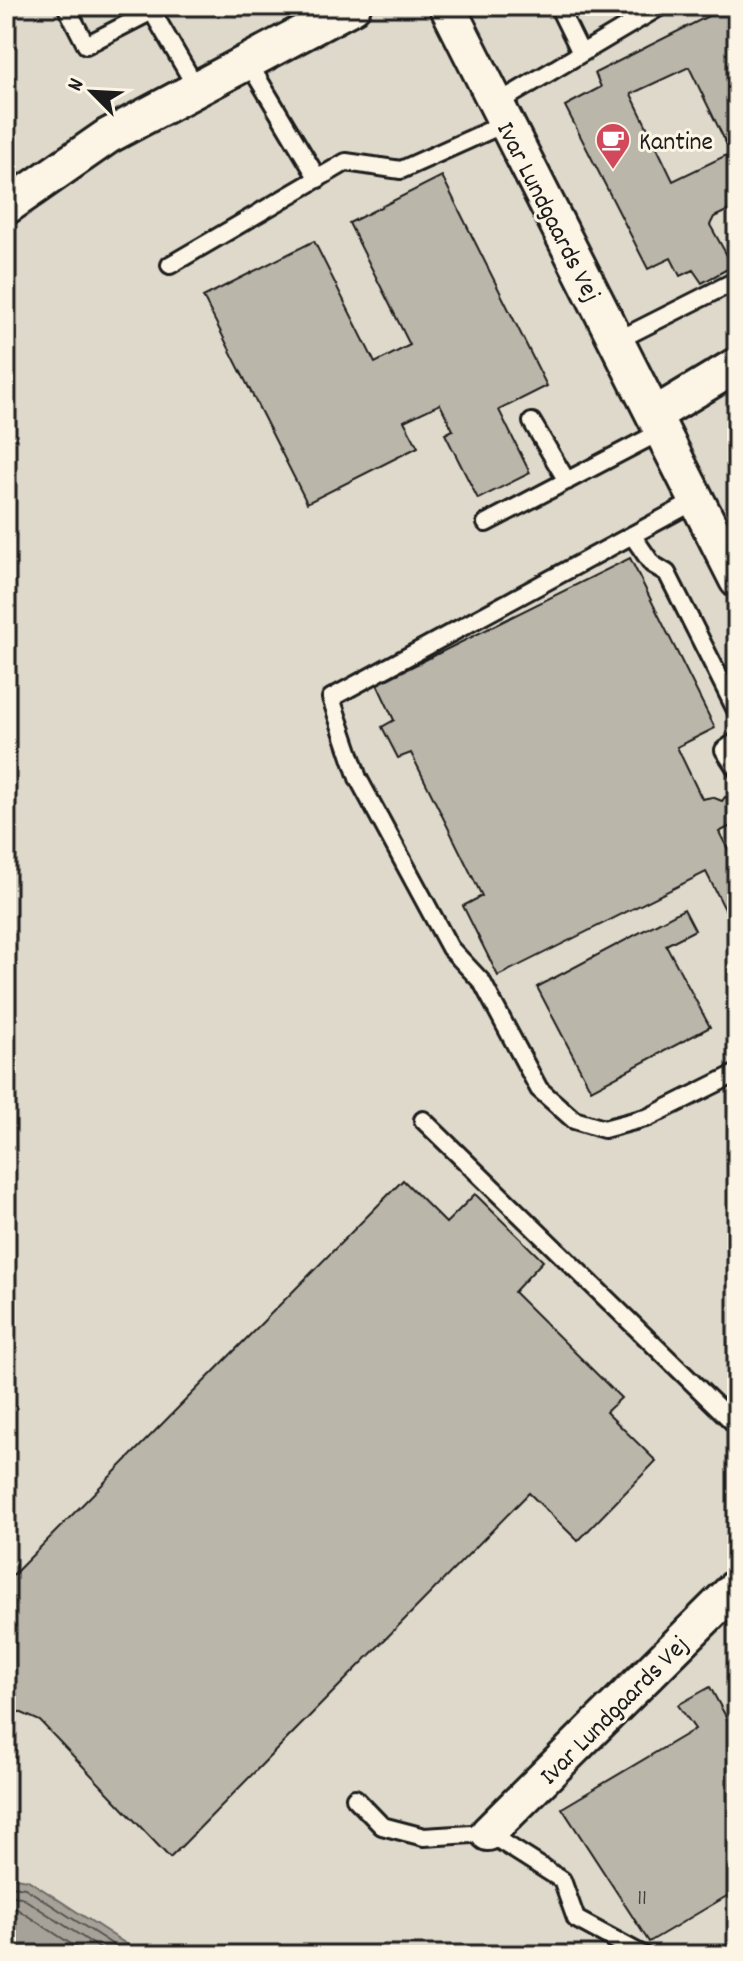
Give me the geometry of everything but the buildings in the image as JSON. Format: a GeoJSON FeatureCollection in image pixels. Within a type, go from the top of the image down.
{"type":"FeatureCollection","features":[{"type":"Feature","properties":{"kind":"street"},"geometry":{"type":"LineString","coordinates":[[6,207],[108,136],[353,6]]}},
{"type":"Feature","properties":{"kind":"street","name":"Ivar Lundgaards Vej"},"geometry":{"type":"LineString","coordinates":[[447,6],[737,580]]}},
{"type":"Feature","properties":{"kind":"street"},"geometry":{"type":"LineString","coordinates":[[658,423],[737,365]]}},
{"type":"Feature","properties":{"kind":"street","name":"Ivar Lundgaards Vej"},"geometry":{"type":"LineString","coordinates":[[488,1833],[737,1586]]}},
{"type":"Feature","properties":{"kind":"lane"},"geometry":{"type":"LineString","coordinates":[[66,6],[86,45],[154,8],[196,87]]}},
{"type":"Feature","properties":{"kind":"lane"},"geometry":{"type":"LineString","coordinates":[[558,6],[581,53]]}},
{"type":"Feature","properties":{"kind":"lane"},"geometry":{"type":"LineString","coordinates":[[170,265],[346,162],[401,170],[501,113],[581,53],[651,8]]}},
{"type":"Feature","properties":{"kind":"lane"},"geometry":{"type":"LineString","coordinates":[[248,62],[318,179]]}},
{"type":"Feature","properties":{"kind":"lane"},"geometry":{"type":"LineString","coordinates":[[616,341],[737,280]]}},
{"type":"Feature","properties":{"kind":"lane"},"geometry":{"type":"LineString","coordinates":[[532,422],[567,481]]}},
{"type":"Feature","properties":{"kind":"lane"},"geometry":{"type":"LineString","coordinates":[[486,523],[567,481],[658,423]]}},
{"type":"Feature","properties":{"kind":"lane"},"geometry":{"type":"LineString","coordinates":[[697,500],[331,698],[358,778],[450,948],[482,982],[539,1089],[574,1120],[604,1129],[649,1117],[737,1073]]}},
{"type":"Feature","properties":{"kind":"lane"},"geometry":{"type":"LineString","coordinates":[[632,535],[652,564],[667,573],[737,712]]}},
{"type":"Feature","properties":{"kind":"lane"},"geometry":{"type":"LineString","coordinates":[[737,741],[724,750],[737,770]]}},
{"type":"Feature","properties":{"kind":"lane"},"geometry":{"type":"LineString","coordinates":[[423,1120],[737,1426]]}},
{"type":"Feature","properties":{"kind":"lane"},"geometry":{"type":"LineString","coordinates":[[355,1798],[382,1826],[424,1837],[488,1833],[562,1880],[576,1919],[643,1955]]}},
{"type":"Feature","properties":{"kind":"shaded area"},"geometry":{"type":"Polygon","coordinates":[[[6,6],[737,6],[737,1955],[6,1955],[6,6]]]}},
{"type":"Feature","properties":{"kind":"water"},"geometry":{"type":"Polygon","coordinates":[[[8,1877],[28,1880],[143,1955],[13,1955],[6,1951],[8,1877]]]}},
{"type":"Feature","properties":{"kind":"place","name":"Kantine"},"geometry":{"type":"Point","coordinates":[613,171]}}]}
